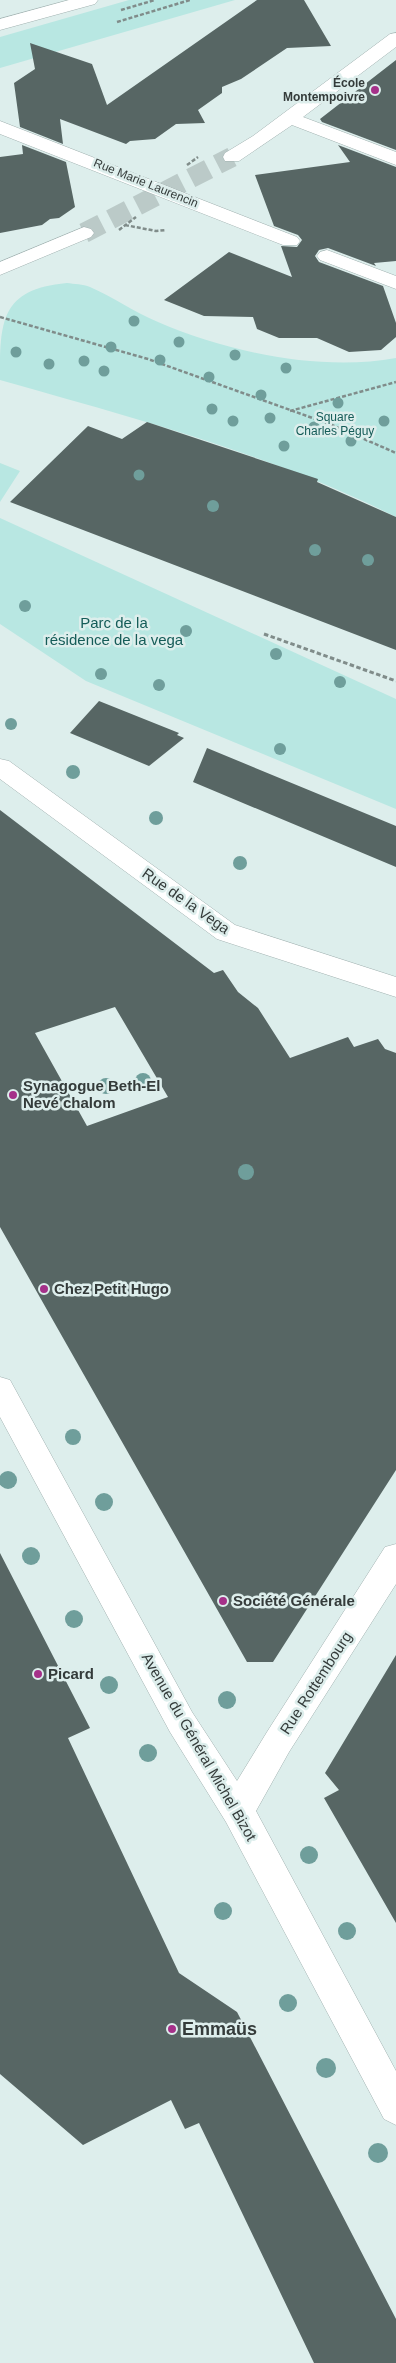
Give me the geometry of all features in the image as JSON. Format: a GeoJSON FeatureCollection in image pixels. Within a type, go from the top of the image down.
{"type":"FeatureCollection","features":[{"type":"Feature","properties":{"kind":"street"},"geometry":{"type":"LineString","coordinates":[[0,25],[88,0]]}},
{"type":"Feature","properties":{"kind":"street"},"geometry":{"type":"LineString","coordinates":[[232,157],[260,140],[396,38]]}},
{"type":"Feature","properties":{"kind":"street"},"geometry":{"type":"LineString","coordinates":[[290,118],[396,159]]}},
{"type":"Feature","properties":{"kind":"street","name":"Rue Marie Laurencin"},"geometry":{"type":"LineString","coordinates":[[0,126],[290,241]]}},
{"type":"Feature","properties":{"kind":"street"},"geometry":{"type":"LineString","coordinates":[[0,269],[84,233]]}},
{"type":"Feature","properties":{"kind":"street"},"geometry":{"type":"LineString","coordinates":[[326,256],[396,283]]}},
{"type":"Feature","properties":{"kind":"street","name":"Rue de la Vega"},"geometry":{"type":"LineString","coordinates":[[0,768],[226,932],[393,981]]}},
{"type":"Feature","properties":{"kind":"street","name":"Avenue du Général Michel Bizot"},"geometry":{"type":"LineString","coordinates":[[0,1389],[181,1722],[238,1811],[396,2107]]}},
{"type":"Feature","properties":{"kind":"street","name":"Rue Rottembourg"},"geometry":{"type":"LineString","coordinates":[[238,1811],[278,1742],[396,1557]]}},
{"type":"Feature","properties":{"kind":"path"},"geometry":{"type":"LineString","coordinates":[[0,317],[148,359],[332,425],[396,452]]}},
{"type":"Feature","properties":{"kind":"path"},"geometry":{"type":"LineString","coordinates":[[289,411],[396,382]]}},
{"type":"Feature","properties":{"kind":"path"},"geometry":{"type":"LineString","coordinates":[[264,634],[396,681]]}},
{"type":"Feature","properties":{"kind":"green space"},"geometry":{"type":"Polygon","coordinates":[[[129,0],[235,0],[0,68],[0,37],[129,0]]]}},
{"type":"Feature","properties":{"kind":"green space","name":"Square Charles Péguy"},"geometry":{"type":"Polygon","coordinates":[[[67,283],[90,287],[149,318],[185,333],[244,350],[306,361],[367,362],[396,358],[396,517],[300,474],[251,456],[151,423],[0,380],[1,341],[8,312],[16,301],[28,293],[45,287],[67,283]]]}},
{"type":"Feature","properties":{"kind":"green space"},"geometry":{"type":"Polygon","coordinates":[[[0,463],[20,471],[0,502],[0,463]]]}},
{"type":"Feature","properties":{"kind":"green space","name":"Parc de la résidence de la vega"},"geometry":{"type":"Polygon","coordinates":[[[0,518],[396,699],[396,809],[86,681],[0,624],[0,518]]]}},
{"type":"Feature","properties":{"kind":"building"},"geometry":{"type":"Polygon","coordinates":[[[257,0],[304,0],[331,46],[287,48],[241,79],[222,87],[222,93],[198,110],[205,123],[176,124],[155,139],[130,141],[126,144],[60,119],[63,144],[20,127],[14,83],[35,69],[30,43],[92,64],[107,105],[257,0]]]}},
{"type":"Feature","properties":{"kind":"building","name":"École Montempoivre"},"geometry":{"type":"Polygon","coordinates":[[[396,60],[396,150],[322,122],[320,119],[396,60]]]}},
{"type":"Feature","properties":{"kind":"building"},"geometry":{"type":"Polygon","coordinates":[[[22,145],[66,162],[75,207],[59,218],[50,219],[42,225],[0,233],[0,157],[23,154],[22,145]]]}},
{"type":"Feature","properties":{"kind":"building"},"geometry":{"type":"Polygon","coordinates":[[[338,145],[396,167],[396,261],[374,263],[376,266],[328,248],[319,250],[315,256],[319,262],[383,286],[396,323],[396,337],[381,350],[349,352],[317,338],[279,338],[257,329],[253,317],[204,316],[164,300],[229,252],[292,277],[281,246],[297,247],[302,240],[298,235],[274,226],[255,175],[350,162],[338,145]]]}},
{"type":"Feature","properties":{"kind":"building"},"geometry":{"type":"Polygon","coordinates":[[[147,422],[318,479],[317,482],[396,517],[396,650],[10,502],[88,426],[122,439],[147,422]]]}},
{"type":"Feature","properties":{"kind":"building"},"geometry":{"type":"Polygon","coordinates":[[[99,701],[179,733],[177,735],[184,738],[149,766],[70,733],[99,701]]]}},
{"type":"Feature","properties":{"kind":"building"},"geometry":{"type":"Polygon","coordinates":[[[207,748],[396,826],[396,867],[193,782],[207,748]]]}},
{"type":"Feature","properties":{"kind":"building"},"geometry":{"type":"Polygon","coordinates":[[[0,810],[214,973],[223,970],[238,992],[258,1008],[290,1058],[348,1037],[354,1047],[378,1039],[385,1049],[396,1053],[396,1470],[273,1662],[247,1662],[0,1227],[0,810]],[[115,1007],[35,1033],[87,1126],[168,1097],[115,1007]]]}},
{"type":"Feature","properties":{"kind":"building"},"geometry":{"type":"Polygon","coordinates":[[[0,1553],[90,1728],[68,1738],[179,1973],[237,2012],[396,2319],[396,2363],[314,2363],[199,2123],[185,2129],[171,2100],[83,2145],[0,2074],[0,1553]]]}},
{"type":"Feature","properties":{"kind":"building"},"geometry":{"type":"Polygon","coordinates":[[[396,1655],[396,1923],[324,1798],[339,1790],[325,1773],[396,1655]]]}},
{"type":"Feature","properties":{"kind":"tunnel"},"geometry":{"type":"LineString","coordinates":[[84,233],[232,157]]}},
{"type":"Feature","properties":{"kind":"place","name":"École Montempoivre"},"geometry":{"type":"Point","coordinates":[375,90]}},
{"type":"Feature","properties":{"kind":"place","name":"Synagogue Beth-El Nevé chalom"},"geometry":{"type":"Point","coordinates":[13,1095]}},
{"type":"Feature","properties":{"kind":"place","name":"Chez Petit Hugo"},"geometry":{"type":"Point","coordinates":[44,1289]}},
{"type":"Feature","properties":{"kind":"place","name":"Société Générale"},"geometry":{"type":"Point","coordinates":[223,1601]}},
{"type":"Feature","properties":{"kind":"place","name":"Picard"},"geometry":{"type":"Point","coordinates":[38,1674]}},
{"type":"Feature","properties":{"kind":"place","name":"Emmaüs"},"geometry":{"type":"Point","coordinates":[172,2029]}}]}
